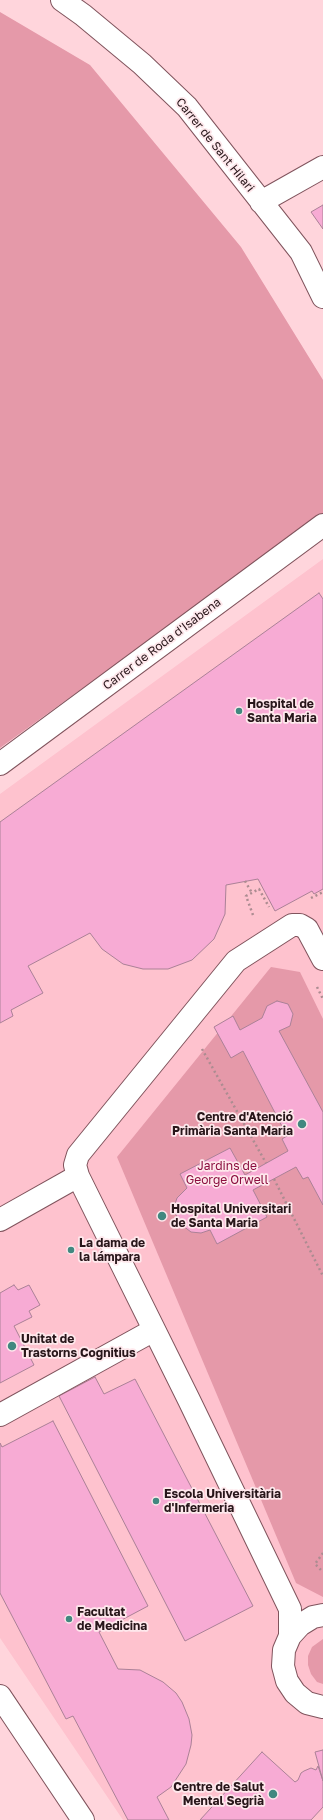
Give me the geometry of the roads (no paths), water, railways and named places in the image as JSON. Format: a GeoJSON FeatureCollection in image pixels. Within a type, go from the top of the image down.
{"type":"FeatureCollection","features":[{"type":"Feature","properties":{"kind":"street","name":"Carrer de Sant Hilari"},"geometry":{"type":"LineString","coordinates":[[62,0],[83,15],[142,64],[187,107],[301,252],[323,297]]}},
{"type":"Feature","properties":{"kind":"street"},"geometry":{"type":"LineString","coordinates":[[262,202],[323,167]]}},
{"type":"Feature","properties":{"kind":"street","name":"Carrer de Roda d'Isabena"},"geometry":{"type":"LineString","coordinates":[[0,764],[321,531]]}},
{"type":"Feature","properties":{"kind":"street"},"geometry":{"type":"LineString","coordinates":[[290,1636],[290,1609],[78,1176],[75,1165],[78,1155],[236,961],[292,925],[300,925],[307,929],[323,959]]}},
{"type":"Feature","properties":{"kind":"street"},"geometry":{"type":"LineString","coordinates":[[0,1220],[78,1176]]}},
{"type":"Feature","properties":{"kind":"street"},"geometry":{"type":"LineString","coordinates":[[0,1415],[154,1330]]}},
{"type":"Feature","properties":{"kind":"street"},"geometry":{"type":"LineString","coordinates":[[323,1615],[313,1617],[300,1625],[290,1636],[284,1650],[283,1666],[287,1680],[295,1693],[307,1703],[323,1707]]}},
{"type":"Feature","properties":{"kind":"street"},"geometry":{"type":"LineString","coordinates":[[0,1696],[83,1820]]}},
{"type":"Feature","properties":{"kind":"place","name":"Hospital de Santa Maria"},"geometry":{"type":"Point","coordinates":[239,711]}},
{"type":"Feature","properties":{"kind":"place","name":"Centre d'Atenció Primària Santa Maria"},"geometry":{"type":"Point","coordinates":[302,1124]}},
{"type":"Feature","properties":{"kind":"place","name":"Hospital Universitari de Santa Maria"},"geometry":{"type":"Point","coordinates":[162,1216]}},
{"type":"Feature","properties":{"kind":"place","name":"La dama de la lámpara"},"geometry":{"type":"Point","coordinates":[71,1250]}},
{"type":"Feature","properties":{"kind":"place","name":"Unitat de Trastorns Cognitius"},"geometry":{"type":"Point","coordinates":[12,1346]}},
{"type":"Feature","properties":{"kind":"place","name":"Escola Universitària d'Infermeria"},"geometry":{"type":"Point","coordinates":[156,1501]}},
{"type":"Feature","properties":{"kind":"place","name":"Facultat de Medicina"},"geometry":{"type":"Point","coordinates":[69,1619]}},
{"type":"Feature","properties":{"kind":"place","name":"Centre de Salut Mental Segrià"},"geometry":{"type":"Point","coordinates":[273,1794]}},
{"type":"Feature","properties":{"kind":"park label","name":"Jardins de George Orwell"},"geometry":{"type":"Point","coordinates":[227,1173]}}]}
